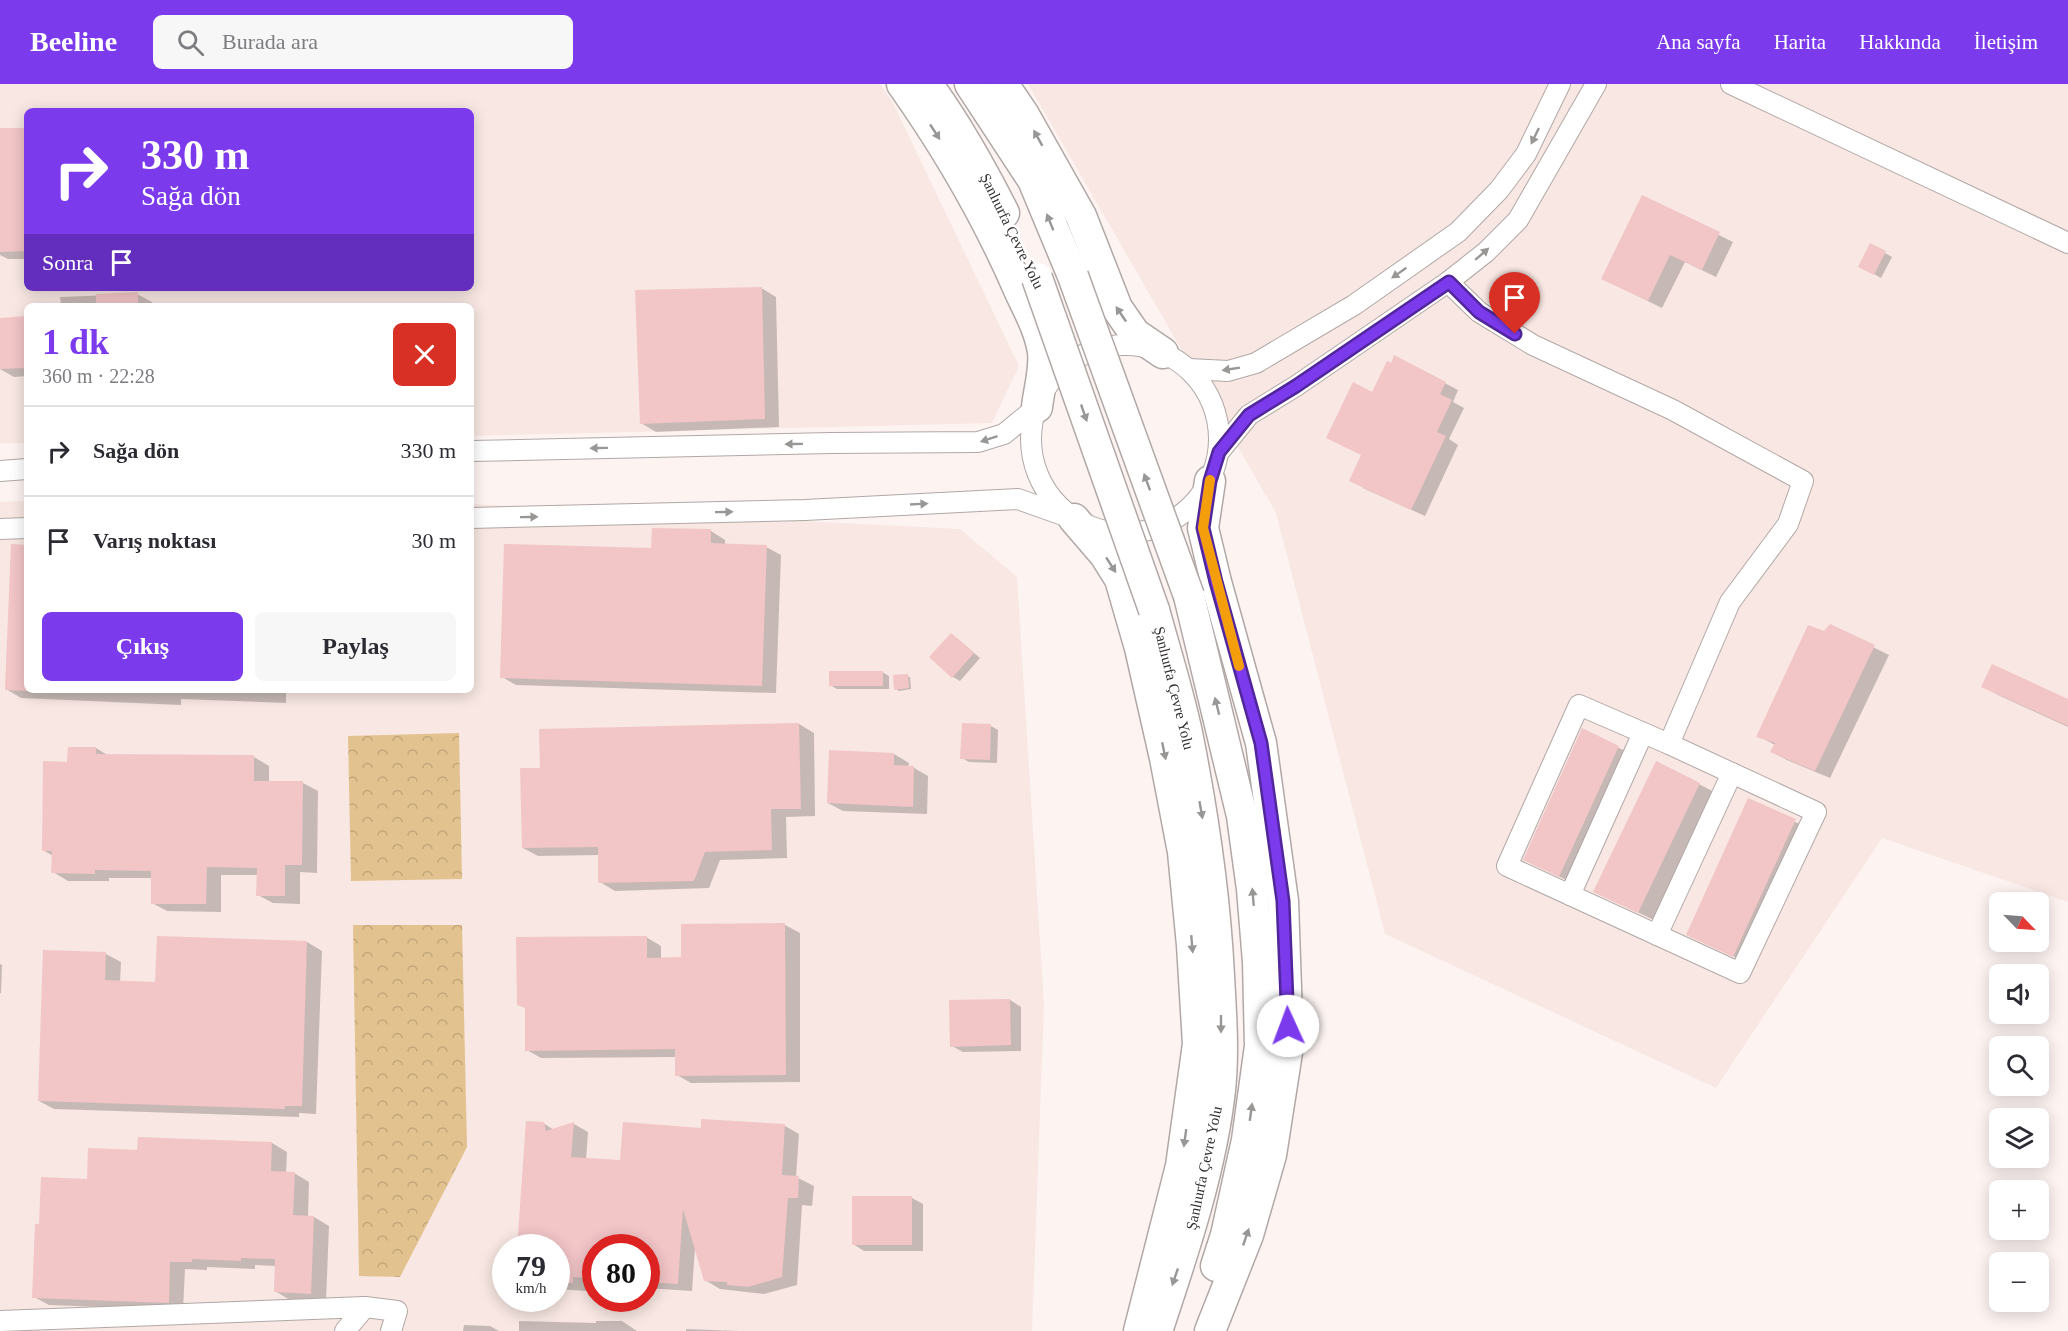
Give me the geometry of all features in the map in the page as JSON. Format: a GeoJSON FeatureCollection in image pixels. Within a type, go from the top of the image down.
{"type":"FeatureCollection","features":[{"type":"Feature","properties":{"kind":"highway"},"geometry":{"type":"LineString","coordinates":[[902,84],[936,131],[982,212],[1002,249],[1037,330],[1043,353],[1037,407]]}},
{"type":"Feature","properties":{"kind":"highway","name":"Şanlıurfa Çevre Yolu"},"geometry":{"type":"LineString","coordinates":[[927,84],[945,108],[983,171],[1037,278],[1154,610],[1186,731],[1208,852],[1217,931],[1222,1016],[1221,1089],[1189,1235],[1157,1331]]}},
{"type":"Feature","properties":{"kind":"highway"},"geometry":{"type":"LineString","coordinates":[[970,84],[1033,180],[1073,276],[1189,596],[1242,816],[1252,889],[1258,962],[1260,1046],[1247,1140],[1226,1235],[1193,1331]]}},
{"type":"Feature","properties":{"kind":"highway"},"geometry":{"type":"LineString","coordinates":[[1004,84],[1082,216],[1117,308],[1135,334],[1163,352]]}},
{"type":"Feature","properties":{"kind":"highway"},"geometry":{"type":"LineString","coordinates":[[1210,481],[1203,528],[1261,743],[1266,777],[1283,901],[1288,1047],[1271,1155],[1248,1235],[1210,1331]]}},
{"type":"Feature","properties":{"kind":"highway"},"geometry":{"type":"LineString","coordinates":[[1074,519],[1105,555],[1120,579],[1140,648],[1183,852],[1192,945],[1198,1044],[1181,1166],[1139,1331]]}},
{"type":"Feature","properties":{"kind":"street"},"geometry":{"type":"LineString","coordinates":[[1189,369],[1228,371],[1256,363],[1354,305],[1458,232],[1499,190],[1526,154],[1560,84]]}},
{"type":"Feature","properties":{"kind":"street"},"geometry":{"type":"LineString","coordinates":[[1219,452],[1249,415],[1296,386],[1449,282],[1486,252],[1518,220],[1596,84]]}},
{"type":"Feature","properties":{"kind":"street"},"geometry":{"type":"LineString","coordinates":[[1731,84],[2068,243]]}},
{"type":"Feature","properties":{"kind":"street"},"geometry":{"type":"LineString","coordinates":[[1449,282],[1479,312],[1533,345],[1673,410],[1803,481],[1788,524],[1730,602],[1670,744]]}},
{"type":"Feature","properties":{"kind":"street"},"geometry":{"type":"LineString","coordinates":[[474,518],[805,510],[1018,500],[1104,532],[1136,534],[1166,525],[1192,506],[1210,481],[1219,452],[1218,422],[1208,393],[1189,369],[1163,352],[1134,345],[1104,347],[1076,359],[1053,379],[1037,407],[1031,438],[1036,470],[1051,498],[1074,519]]}},
{"type":"Feature","properties":{"kind":"street"},"geometry":{"type":"LineString","coordinates":[[474,452],[831,443],[978,442],[1004,434],[1037,407]]}},
{"type":"Feature","properties":{"kind":"street"},"geometry":{"type":"LineString","coordinates":[[0,471],[24,470]]}},
{"type":"Feature","properties":{"kind":"street"},"geometry":{"type":"LineString","coordinates":[[0,529],[24,528]]}},
{"type":"Feature","properties":{"kind":"street"},"geometry":{"type":"LineString","coordinates":[[1579,705],[1643,733],[1816,812],[1740,973],[1507,866],[1579,705]]}},
{"type":"Feature","properties":{"kind":"street"},"geometry":{"type":"LineString","coordinates":[[1570,895],[1643,733]]}},
{"type":"Feature","properties":{"kind":"street"},"geometry":{"type":"LineString","coordinates":[[1657,935],[1732,773]]}},
{"type":"Feature","properties":{"kind":"street"},"geometry":{"type":"LineString","coordinates":[[345,1331],[365,1306]]}},
{"type":"Feature","properties":{"kind":"street"},"geometry":{"type":"LineString","coordinates":[[0,1321],[365,1306],[397,1311],[391,1331]]}},
{"type":"Feature","properties":{"kind":"shaded area"},"geometry":{"type":"Polygon","coordinates":[[[0,84],[880,84],[893,103],[1019,366],[992,423],[474,436],[474,303],[24,303],[24,443],[0,443],[0,84]]]}},
{"type":"Feature","properties":{"kind":"shaded area"},"geometry":{"type":"Polygon","coordinates":[[[1028,84],[2068,84],[2068,902],[2049,895],[2049,892],[2039,892],[1882,838],[1716,1088],[1385,934],[1276,513],[1028,84]]]}},
{"type":"Feature","properties":{"kind":"shaded area"},"geometry":{"type":"Polygon","coordinates":[[[24,501],[24,693],[474,693],[474,504],[960,529],[1017,577],[1044,1005],[1032,1331],[0,1331],[0,502],[24,501]]]}},
{"type":"Feature","properties":{"kind":"green space"},"geometry":{"type":"Polygon","coordinates":[[[459,733],[462,879],[351,881],[348,736],[459,733]]]}},
{"type":"Feature","properties":{"kind":"green space"},"geometry":{"type":"Polygon","coordinates":[[[353,925],[462,925],[467,1147],[400,1277],[359,1276],[353,925]]]}},
{"type":"Feature","properties":{"kind":"building"},"geometry":{"type":"Polygon","coordinates":[[[0,128],[24,128],[24,251],[0,252],[0,128]]]}},
{"type":"Feature","properties":{"kind":"building"},"geometry":{"type":"Polygon","coordinates":[[[1642,195],[1720,232],[1702,270],[1670,255],[1648,301],[1601,279],[1642,195]]]}},
{"type":"Feature","properties":{"kind":"building"},"geometry":{"type":"Polygon","coordinates":[[[1870,243],[1886,251],[1874,275],[1858,267],[1870,243]]]}},
{"type":"Feature","properties":{"kind":"building"},"geometry":{"type":"Polygon","coordinates":[[[762,287],[765,419],[640,424],[635,290],[762,287]]]}},
{"type":"Feature","properties":{"kind":"building"},"geometry":{"type":"Polygon","coordinates":[[[138,292],[138,303],[96,303],[96,294],[138,292]]]}},
{"type":"Feature","properties":{"kind":"building"},"geometry":{"type":"Polygon","coordinates":[[[24,316],[24,368],[0,369],[0,318],[24,316]]]}},
{"type":"Feature","properties":{"kind":"building"},"geometry":{"type":"Polygon","coordinates":[[[1394,355],[1446,382],[1440,394],[1452,400],[1437,432],[1446,436],[1411,510],[1349,481],[1361,455],[1326,438],[1353,382],[1372,392],[1387,361],[1391,363],[1394,355]]]}},
{"type":"Feature","properties":{"kind":"building"},"geometry":{"type":"Polygon","coordinates":[[[652,528],[711,529],[711,543],[767,545],[762,686],[500,678],[504,544],[651,548],[652,528]]]}},
{"type":"Feature","properties":{"kind":"building"},"geometry":{"type":"Polygon","coordinates":[[[11,544],[24,545],[24,691],[5,690],[11,544]]]}},
{"type":"Feature","properties":{"kind":"building"},"geometry":{"type":"Polygon","coordinates":[[[1830,624],[1875,645],[1815,771],[1770,752],[1775,743],[1756,737],[1808,625],[1824,631],[1830,624]]]}},
{"type":"Feature","properties":{"kind":"building"},"geometry":{"type":"Polygon","coordinates":[[[951,633],[974,653],[952,678],[929,657],[951,633]]]}},
{"type":"Feature","properties":{"kind":"building"},"geometry":{"type":"Polygon","coordinates":[[[1992,664],[2068,699],[2068,726],[1981,687],[1992,664]]]}},
{"type":"Feature","properties":{"kind":"building"},"geometry":{"type":"Polygon","coordinates":[[[829,671],[883,671],[883,686],[829,686],[829,671]]]}},
{"type":"Feature","properties":{"kind":"building"},"geometry":{"type":"Polygon","coordinates":[[[908,674],[909,688],[894,690],[893,675],[908,674]]]}},
{"type":"Feature","properties":{"kind":"building"},"geometry":{"type":"Polygon","coordinates":[[[799,723],[801,809],[771,809],[772,850],[705,852],[694,881],[598,883],[598,847],[522,848],[520,768],[540,768],[539,729],[799,723]]]}},
{"type":"Feature","properties":{"kind":"building"},"geometry":{"type":"Polygon","coordinates":[[[962,723],[991,724],[990,760],[960,759],[962,723]]]}},
{"type":"Feature","properties":{"kind":"building"},"geometry":{"type":"Polygon","coordinates":[[[1582,728],[1619,746],[1559,877],[1523,860],[1582,728]]]}},
{"type":"Feature","properties":{"kind":"building"},"geometry":{"type":"Polygon","coordinates":[[[68,747],[96,747],[96,754],[254,755],[254,781],[303,781],[302,865],[285,865],[285,896],[256,896],[257,868],[207,867],[206,904],[151,904],[151,871],[95,870],[95,874],[51,873],[52,851],[42,851],[43,761],[67,762],[68,747]]]}},
{"type":"Feature","properties":{"kind":"building"},"geometry":{"type":"Polygon","coordinates":[[[829,750],[894,753],[894,765],[914,766],[913,807],[827,803],[829,750]]]}},
{"type":"Feature","properties":{"kind":"building"},"geometry":{"type":"Polygon","coordinates":[[[1656,761],[1700,783],[1638,913],[1593,892],[1656,761]]]}},
{"type":"Feature","properties":{"kind":"building"},"geometry":{"type":"Polygon","coordinates":[[[1748,798],[1796,819],[1733,957],[1686,935],[1748,798]]]}},
{"type":"Feature","properties":{"kind":"building"},"geometry":{"type":"Polygon","coordinates":[[[785,923],[786,1075],[675,1076],[675,1049],[525,1051],[525,1008],[517,1005],[516,937],[647,936],[647,958],[681,957],[681,924],[785,923]]]}},
{"type":"Feature","properties":{"kind":"building"},"geometry":{"type":"Polygon","coordinates":[[[157,936],[307,941],[302,1106],[285,1106],[285,1109],[38,1101],[43,950],[106,952],[105,980],[155,982],[157,936]]]}},
{"type":"Feature","properties":{"kind":"building"},"geometry":{"type":"Polygon","coordinates":[[[1010,999],[1011,1045],[950,1047],[949,1000],[1010,999]]]}},
{"type":"Feature","properties":{"kind":"building"},"geometry":{"type":"Polygon","coordinates":[[[701,1119],[785,1124],[782,1175],[799,1176],[798,1198],[788,1198],[782,1277],[748,1287],[727,1285],[727,1282],[704,1281],[683,1209],[678,1284],[660,1283],[660,1234],[582,1234],[582,1277],[573,1277],[573,1283],[570,1283],[570,1234],[518,1234],[526,1121],[544,1122],[546,1131],[574,1122],[571,1157],[620,1160],[623,1122],[701,1128],[701,1119]]]}},
{"type":"Feature","properties":{"kind":"building"},"geometry":{"type":"Polygon","coordinates":[[[138,1137],[272,1142],[271,1171],[295,1172],[293,1215],[314,1216],[311,1294],[274,1292],[275,1259],[241,1258],[241,1261],[192,1259],[192,1262],[170,1262],[169,1303],[32,1298],[35,1224],[39,1224],[41,1177],[87,1179],[88,1148],[137,1150],[138,1137]]]}},
{"type":"Feature","properties":{"kind":"building"},"geometry":{"type":"Polygon","coordinates":[[[852,1196],[912,1196],[912,1245],[852,1245],[852,1196]]]}},
{"type":"Feature","properties":{"kind":"slow traffic"},"geometry":{"type":"LineString","coordinates":[[1210,480],[1203,528],[1239,666]]}},
{"type":"Feature","properties":{"kind":"route"},"geometry":{"type":"LineString","coordinates":[[1288,1026],[1283,901],[1261,743],[1203,528],[1210,481],[1219,452],[1249,415],[1296,386],[1449,282],[1479,312],[1515,334]]}}]}
